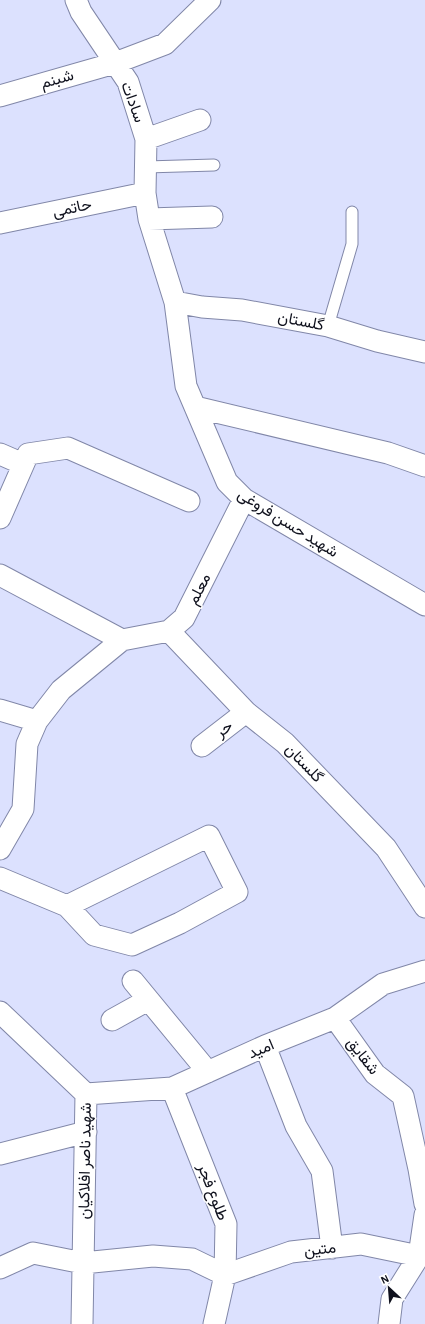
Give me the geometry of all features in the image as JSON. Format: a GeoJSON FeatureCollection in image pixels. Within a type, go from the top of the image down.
{"type":"FeatureCollection","features":[{"type":"Feature","properties":{"kind":"street","name":"شبنم"},"geometry":{"type":"LineString","coordinates":[[0,96],[115,63],[165,44],[210,0]]}},
{"type":"Feature","properties":{"kind":"street","name":"سادات"},"geometry":{"type":"LineString","coordinates":[[82,4],[115,63],[128,82],[146,138],[145,193]]}},
{"type":"Feature","properties":{"kind":"street"},"geometry":{"type":"LineString","coordinates":[[146,138],[200,120]]}},
{"type":"Feature","properties":{"kind":"street","name":"شهید حسن فروغی"},"geometry":{"type":"LineString","coordinates":[[145,193],[150,219],[175,302],[186,386],[227,482],[244,499],[425,605]]}},
{"type":"Feature","properties":{"kind":"street","name":"حاتمی"},"geometry":{"type":"LineString","coordinates":[[0,223],[145,193]]}},
{"type":"Feature","properties":{"kind":"street"},"geometry":{"type":"LineString","coordinates":[[150,219],[212,217]]}},
{"type":"Feature","properties":{"kind":"street","name":"گلستان"},"geometry":{"type":"LineString","coordinates":[[175,302],[202,307],[242,310],[328,326],[378,341],[425,352]]}},
{"type":"Feature","properties":{"kind":"street"},"geometry":{"type":"LineString","coordinates":[[195,407],[388,453],[425,466]]}},
{"type":"Feature","properties":{"kind":"street"},"geometry":{"type":"LineString","coordinates":[[0,518],[28,454],[68,448],[189,502]]}},
{"type":"Feature","properties":{"kind":"street"},"geometry":{"type":"LineString","coordinates":[[0,454],[24,464]]}},
{"type":"Feature","properties":{"kind":"street","name":"معلم"},"geometry":{"type":"LineString","coordinates":[[169,631],[184,618],[244,499]]}},
{"type":"Feature","properties":{"kind":"street"},"geometry":{"type":"LineString","coordinates":[[0,575],[122,640]]}},
{"type":"Feature","properties":{"kind":"street"},"geometry":{"type":"LineString","coordinates":[[0,849],[23,809],[27,744],[37,721],[61,690],[122,640],[169,631]]}},
{"type":"Feature","properties":{"kind":"street","name":"گلستان"},"geometry":{"type":"LineString","coordinates":[[169,631],[246,712],[285,743],[386,848],[424,904]]}},
{"type":"Feature","properties":{"kind":"street"},"geometry":{"type":"LineString","coordinates":[[0,710],[37,721]]}},
{"type":"Feature","properties":{"kind":"street","name":"حر"},"geometry":{"type":"LineString","coordinates":[[202,746],[246,712]]}},
{"type":"Feature","properties":{"kind":"street"},"geometry":{"type":"LineString","coordinates":[[0,878],[67,906],[94,935],[132,945],[180,923],[237,892],[209,836],[67,906]]}},
{"type":"Feature","properties":{"kind":"street","name":"امید"},"geometry":{"type":"LineString","coordinates":[[86,1094],[172,1088],[264,1046],[335,1018],[383,984],[425,971]]}},
{"type":"Feature","properties":{"kind":"street"},"geometry":{"type":"LineString","coordinates":[[133,981],[208,1072]]}},
{"type":"Feature","properties":{"kind":"street"},"geometry":{"type":"LineString","coordinates":[[112,1020],[148,1000]]}},
{"type":"Feature","properties":{"kind":"street","name":"شهید ناصر افلاکیان"},"geometry":{"type":"LineString","coordinates":[[0,1013],[86,1094],[82,1324]]}},
{"type":"Feature","properties":{"kind":"street","name":"شقایق"},"geometry":{"type":"LineString","coordinates":[[335,1018],[375,1074],[403,1096],[422,1168],[425,1204]]}},
{"type":"Feature","properties":{"kind":"street"},"geometry":{"type":"LineString","coordinates":[[264,1046],[296,1126],[322,1171],[332,1248]]}},
{"type":"Feature","properties":{"kind":"street","name":"طلوع فجر"},"geometry":{"type":"LineString","coordinates":[[172,1088],[226,1224],[225,1275],[214,1324]]}},
{"type":"Feature","properties":{"kind":"street"},"geometry":{"type":"LineString","coordinates":[[0,1154],[86,1132]]}},
{"type":"Feature","properties":{"kind":"street"},"geometry":{"type":"LineString","coordinates":[[389,1324],[392,1299],[417,1268],[425,1215]]}},
{"type":"Feature","properties":{"kind":"street","name":"متین"},"geometry":{"type":"LineString","coordinates":[[225,1275],[291,1252],[362,1244],[417,1268]]}},
{"type":"Feature","properties":{"kind":"street"},"geometry":{"type":"LineString","coordinates":[[0,1268],[33,1253],[83,1263],[153,1256],[192,1259],[225,1275]]}},
{"type":"Feature","properties":{"kind":"lane"},"geometry":{"type":"LineString","coordinates":[[146,167],[214,165]]}},
{"type":"Feature","properties":{"kind":"lane"},"geometry":{"type":"LineString","coordinates":[[328,326],[352,244],[352,212]]}}]}
